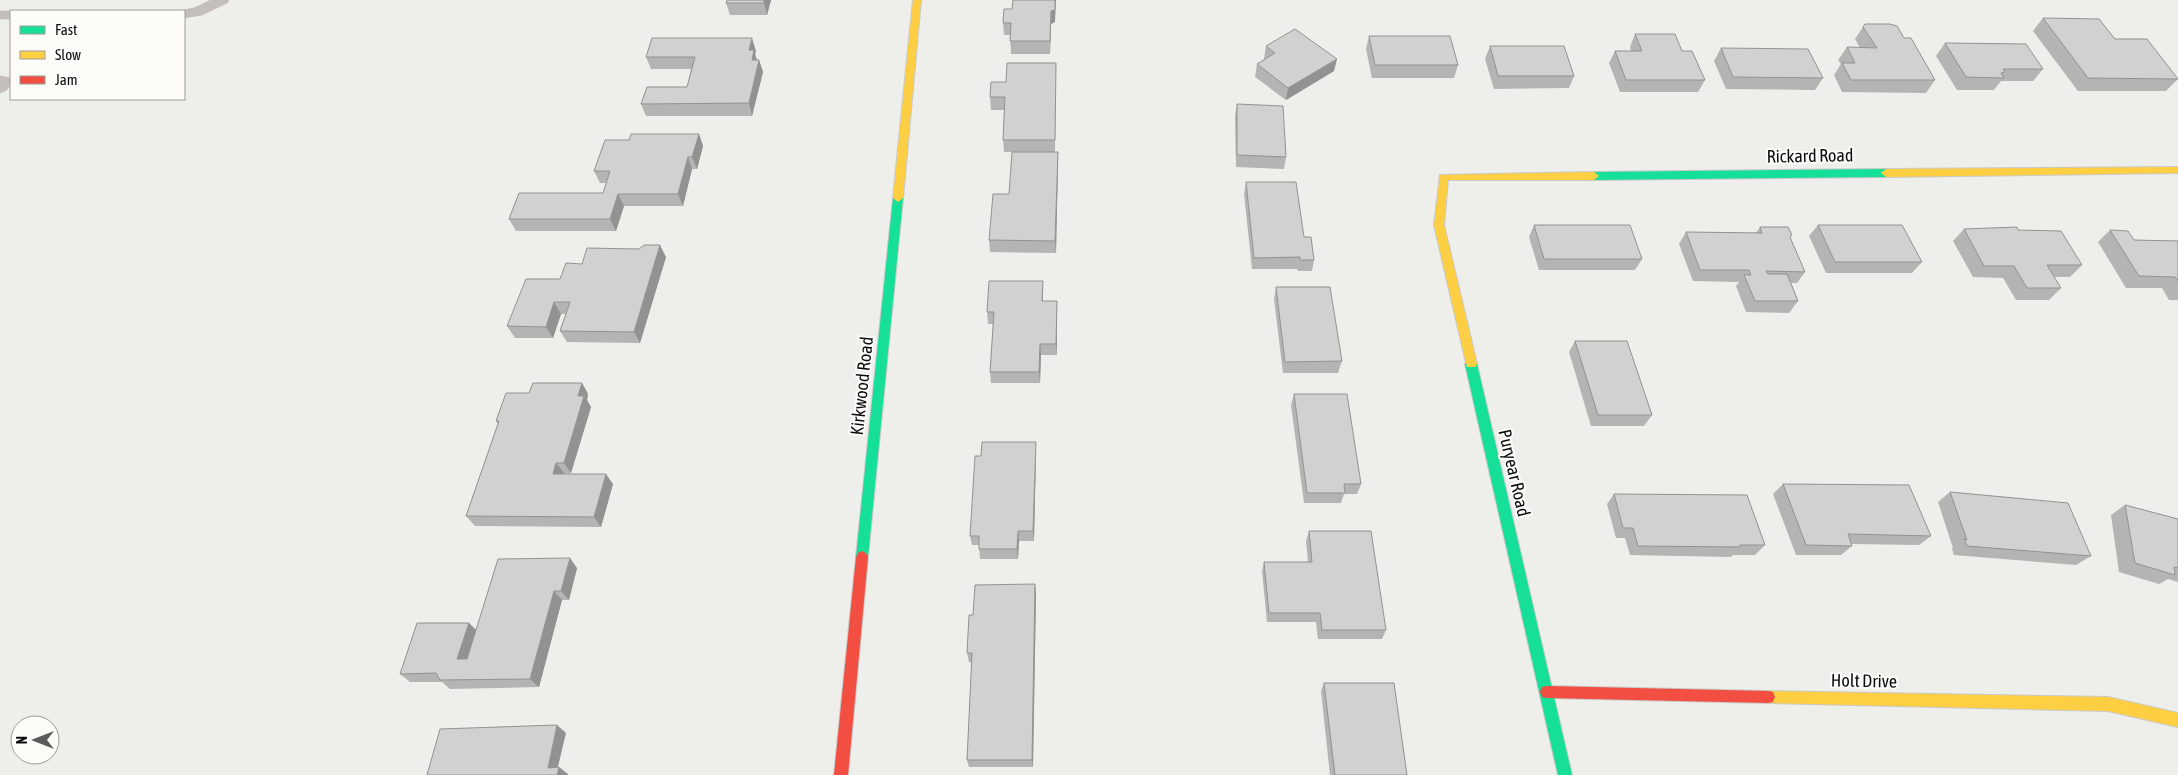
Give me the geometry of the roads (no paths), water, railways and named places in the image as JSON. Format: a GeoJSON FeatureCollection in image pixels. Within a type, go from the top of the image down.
{"type":"FeatureCollection","features":[{"type":"Feature","properties":{"kind":"street","name":"Kirkwood Road"},"geometry":{"type":"LineString","coordinates":[[841,775],[917,0]]}},
{"type":"Feature","properties":{"kind":"street","name":"Rickard Road"},"geometry":{"type":"LineString","coordinates":[[1443,177],[2178,170]]}},
{"type":"Feature","properties":{"kind":"street","name":"Puryear Road"},"geometry":{"type":"LineString","coordinates":[[1443,177],[1439,225],[1565,775]]}},
{"type":"Feature","properties":{"kind":"street","name":"Holt Drive"},"geometry":{"type":"LineString","coordinates":[[1547,692],[2108,704],[2178,720]]}},
{"type":"Feature","properties":{"kind":"lane"},"geometry":{"type":"LineString","coordinates":[[185,14],[197,12],[222,0]]}},
{"type":"Feature","properties":{"kind":"lane"},"geometry":{"type":"LineString","coordinates":[[0,81],[6,81],[0,88]]}}]}
